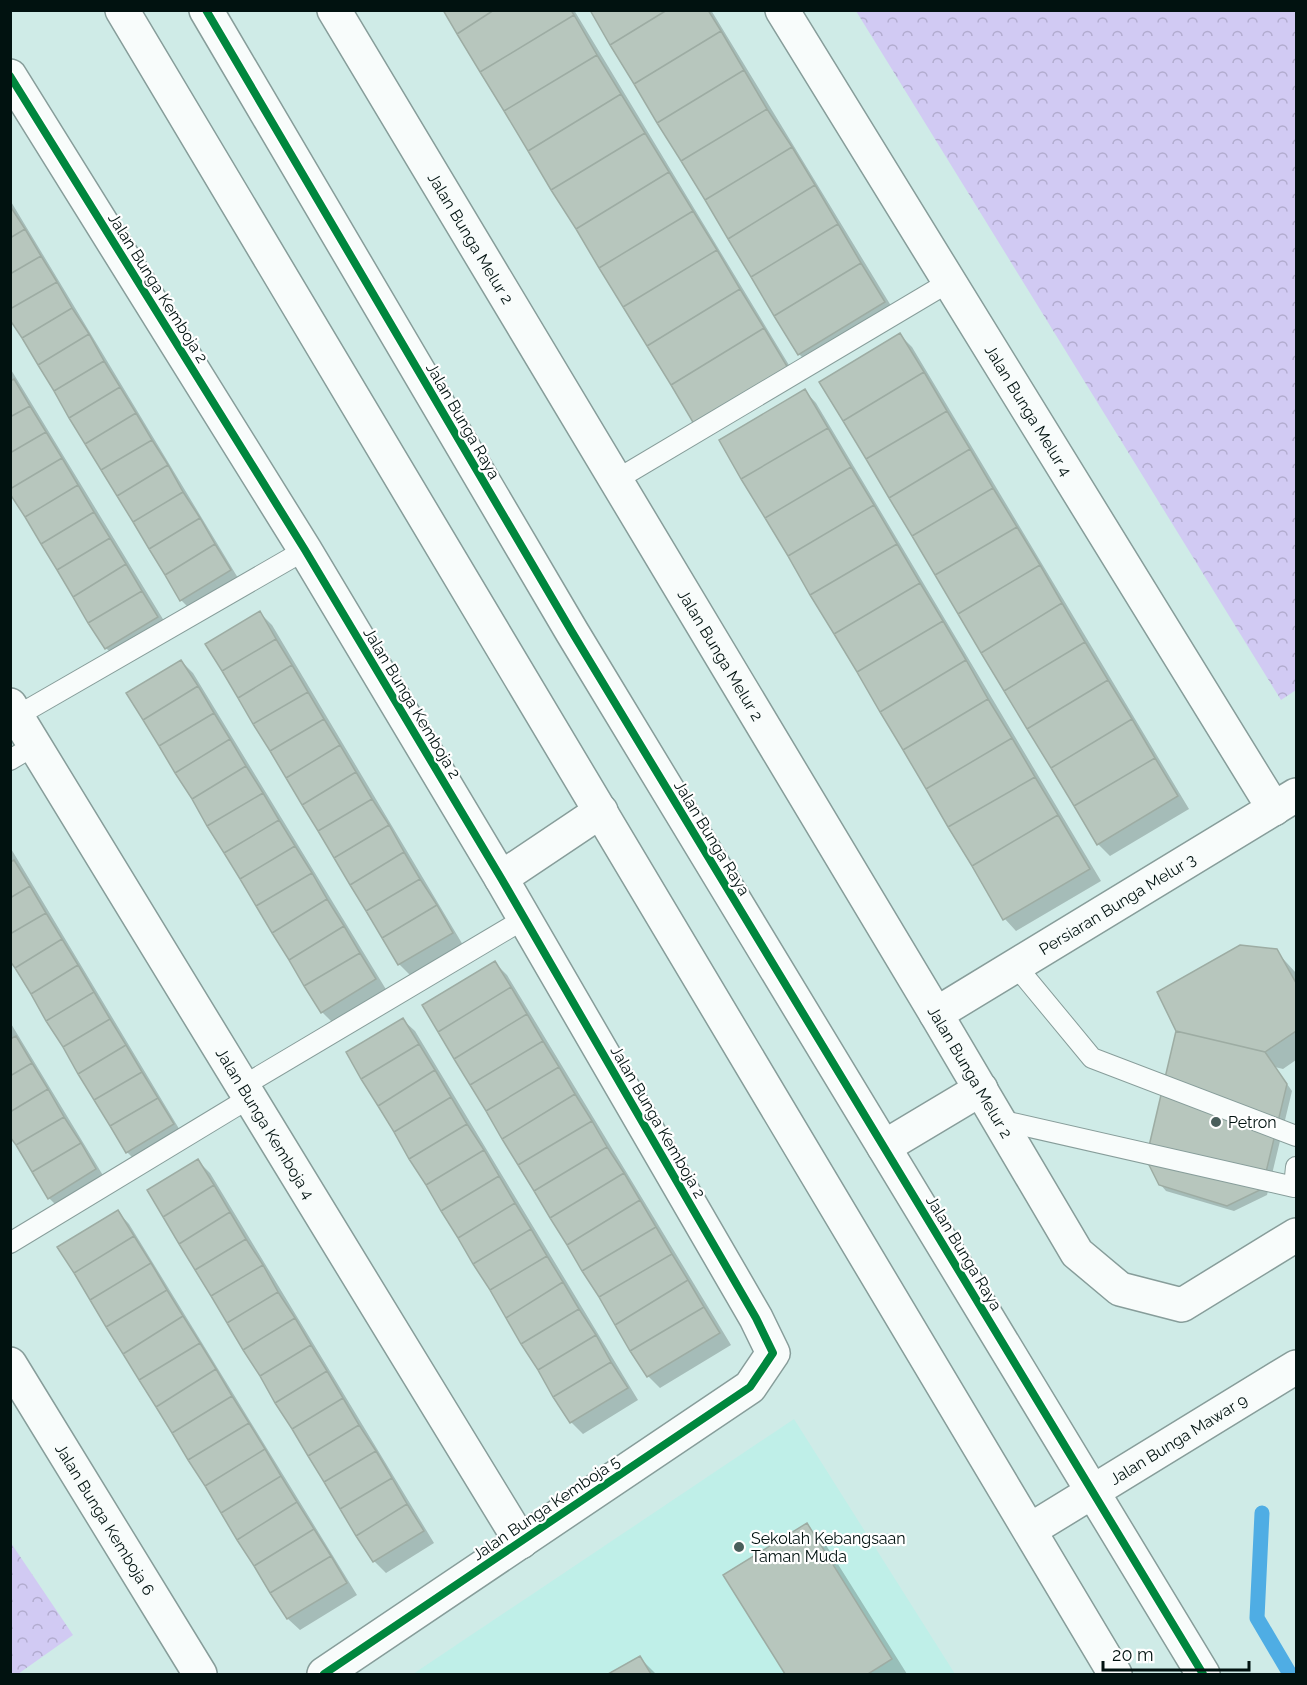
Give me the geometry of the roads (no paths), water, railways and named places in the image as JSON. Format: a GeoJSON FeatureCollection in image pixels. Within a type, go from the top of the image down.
{"type":"FeatureCollection","features":[{"type":"Feature","properties":{"kind":"street"},"geometry":{"type":"LineString","coordinates":[[122,10],[1115,1674]]}},
{"type":"Feature","properties":{"kind":"street","name":"Jalan Bunga Raya"},"geometry":{"type":"LineString","coordinates":[[207,10],[572,632],[1203,1674]]}},
{"type":"Feature","properties":{"kind":"street","name":"Jalan Bunga Melur 2"},"geometry":{"type":"LineString","coordinates":[[334,10],[1077,1253],[1120,1289],[1182,1305],[1296,1235]]}},
{"type":"Feature","properties":{"kind":"street","name":"Jalan Bunga Melur 4"},"geometry":{"type":"LineString","coordinates":[[782,10],[949,282],[1285,802]]}},
{"type":"Feature","properties":{"kind":"street","name":"Jalan Bunga Kemboja 2"},"geometry":{"type":"LineString","coordinates":[[10,76],[305,549],[501,878],[756,1318],[773,1353]]}},
{"type":"Feature","properties":{"kind":"street","name":"Jalan Bunga Kemboja 4"},"geometry":{"type":"LineString","coordinates":[[14,711],[23,753],[247,1092],[521,1542]]}},
{"type":"Feature","properties":{"kind":"street","name":"Persiaran Bunga Melur 3"},"geometry":{"type":"LineString","coordinates":[[936,1014],[1285,802]]}},
{"type":"Feature","properties":{"kind":"street"},"geometry":{"type":"LineString","coordinates":[[501,878],[601,812]]}},
{"type":"Feature","properties":{"kind":"street"},"geometry":{"type":"LineString","coordinates":[[884,1147],[981,1089]]}},
{"type":"Feature","properties":{"kind":"street","name":"Jalan Bunga Kemboja 5"},"geometry":{"type":"LineString","coordinates":[[324,1674],[750,1387],[773,1353]]}},
{"type":"Feature","properties":{"kind":"street","name":"Jalan Bunga Kemboja 6"},"geometry":{"type":"LineString","coordinates":[[10,1364],[200,1674]]}},
{"type":"Feature","properties":{"kind":"street","name":"Jalan Bunga Mawar 9"},"geometry":{"type":"LineString","coordinates":[[1030,1530],[1296,1367]]}},
{"type":"Feature","properties":{"kind":"lane"},"geometry":{"type":"LineString","coordinates":[[616,480],[949,282]]}},
{"type":"Feature","properties":{"kind":"lane"},"geometry":{"type":"LineString","coordinates":[[14,711],[305,549]]}},
{"type":"Feature","properties":{"kind":"lane"},"geometry":{"type":"LineString","coordinates":[[10,1243],[524,919]]}},
{"type":"Feature","properties":{"kind":"lane"},"geometry":{"type":"LineString","coordinates":[[1016,966],[1092,1058],[1296,1136]]}},
{"type":"Feature","properties":{"kind":"lane"},"geometry":{"type":"LineString","coordinates":[[999,1120],[1295,1189],[1296,1167]]}},
{"type":"Feature","properties":{"kind":"waterway"},"geometry":{"type":"LineString","coordinates":[[1262,1513],[1257,1618],[1290,1674]]}},
{"type":"Feature","properties":{"kind":"place","name":"Petron"},"geometry":{"type":"Point","coordinates":[1216,1122]}},
{"type":"Feature","properties":{"kind":"place","name":"Sekolah Kebangsaan Taman Muda"},"geometry":{"type":"Point","coordinates":[739,1547]}}]}
